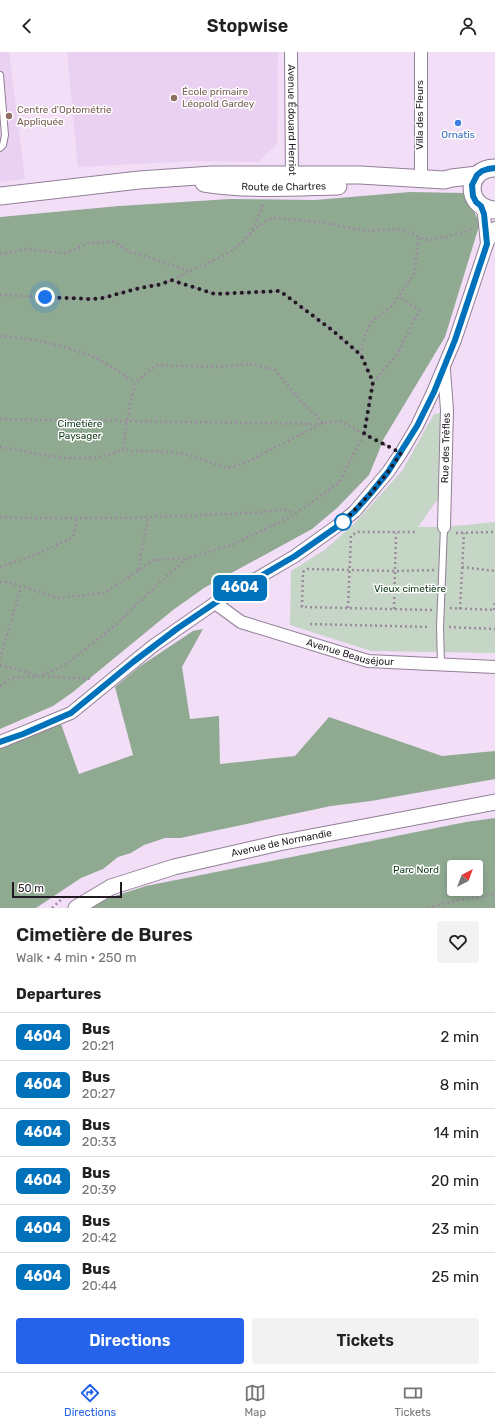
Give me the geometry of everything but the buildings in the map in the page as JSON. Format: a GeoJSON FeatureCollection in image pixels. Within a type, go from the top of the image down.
{"type":"FeatureCollection","features":[{"type":"Feature","properties":{"kind":"main road","name":"Route de Chartres"},"geometry":{"type":"LineString","coordinates":[[0,196],[139,180],[178,178],[228,187],[292,181],[349,185],[389,178],[444,180],[477,175],[488,169],[495,168]]}},
{"type":"Feature","properties":{"kind":"main road"},"geometry":{"type":"LineString","coordinates":[[477,175],[472,185],[483,204]]}},
{"type":"Feature","properties":{"kind":"main road","name":"Route de Chartres"},"geometry":{"type":"LineString","coordinates":[[444,180],[483,204]]}},
{"type":"Feature","properties":{"kind":"street","name":"Avenue Édouard Herriot"},"geometry":{"type":"LineString","coordinates":[[291,52],[292,181]]}},
{"type":"Feature","properties":{"kind":"street","name":"Villa des Fleurs"},"geometry":{"type":"LineString","coordinates":[[420,52],[420,178]]}},
{"type":"Feature","properties":{"kind":"street"},"geometry":{"type":"LineString","coordinates":[[0,742],[71,713],[153,646],[215,603],[295,556],[338,526],[355,511],[388,472],[401,453],[417,426],[444,368],[455,340],[487,244],[490,230],[484,214],[483,204]]}},
{"type":"Feature","properties":{"kind":"street","name":"Rue des Trèfles"},"geometry":{"type":"LineString","coordinates":[[444,368],[448,410],[444,529]]}},
{"type":"Feature","properties":{"kind":"street","name":"Avenue Beauséjour"},"geometry":{"type":"LineString","coordinates":[[215,603],[241,622],[368,661],[495,667]]}},
{"type":"Feature","properties":{"kind":"street","name":"Avenue de Normandie"},"geometry":{"type":"LineString","coordinates":[[76,908],[111,887],[174,867],[280,843],[495,802]]}},
{"type":"Feature","properties":{"kind":"lane"},"geometry":{"type":"LineString","coordinates":[[0,75],[5,135],[3,145],[0,148]]}},
{"type":"Feature","properties":{"kind":"lane"},"geometry":{"type":"LineString","coordinates":[[441,665],[440,627],[444,529]]}},
{"type":"Feature","properties":{"kind":"path"},"geometry":{"type":"LineString","coordinates":[[249,236],[262,209]]}},
{"type":"Feature","properties":{"kind":"path"},"geometry":{"type":"LineString","coordinates":[[0,295],[91,299],[103,298],[162,284],[231,252],[258,227],[266,221],[275,218],[320,222],[367,231],[392,229],[402,230],[427,240],[446,238],[476,228],[490,230]]}},
{"type":"Feature","properties":{"kind":"path"},"geometry":{"type":"LineString","coordinates":[[361,355],[363,340],[371,322],[393,305],[414,274],[419,238]]}},
{"type":"Feature","properties":{"kind":"path"},"geometry":{"type":"LineString","coordinates":[[0,254],[26,248],[66,253],[89,243],[114,242],[130,252],[190,272]]}},
{"type":"Feature","properties":{"kind":"path"},"geometry":{"type":"LineString","coordinates":[[171,280],[215,294],[280,291],[332,330],[361,355],[373,382]]}},
{"type":"Feature","properties":{"kind":"path"},"geometry":{"type":"LineString","coordinates":[[0,582],[7,582],[59,598],[104,593],[154,560],[188,558],[232,545],[294,514],[339,484],[364,434],[373,382],[397,355],[419,310],[399,297]]}},
{"type":"Feature","properties":{"kind":"path"},"geometry":{"type":"LineString","coordinates":[[0,336],[27,338],[65,346],[103,362],[135,383]]}},
{"type":"Feature","properties":{"kind":"path"},"geometry":{"type":"LineString","coordinates":[[123,449],[127,420],[135,383],[157,365],[215,367],[250,364],[275,370],[301,401],[323,423]]}},
{"type":"Feature","properties":{"kind":"path"},"geometry":{"type":"LineString","coordinates":[[0,418],[306,424],[340,422],[401,453]]}},
{"type":"Feature","properties":{"kind":"path"},"geometry":{"type":"LineString","coordinates":[[0,447],[64,458],[100,458],[123,449],[132,451],[158,451],[185,454],[227,468],[245,463],[323,423]]}},
{"type":"Feature","properties":{"kind":"path"},"geometry":{"type":"LineString","coordinates":[[0,517],[77,519],[148,518],[263,512],[284,509],[294,514]]}},
{"type":"Feature","properties":{"kind":"path"},"geometry":{"type":"LineString","coordinates":[[138,570],[148,518]]}},
{"type":"Feature","properties":{"kind":"path"},"geometry":{"type":"LineString","coordinates":[[0,567],[40,553],[73,537],[77,519]]}},
{"type":"Feature","properties":{"kind":"path"},"geometry":{"type":"LineString","coordinates":[[444,529],[464,533],[495,532]]}},
{"type":"Feature","properties":{"kind":"path"},"geometry":{"type":"LineString","coordinates":[[348,608],[351,536],[357,532],[417,532]]}},
{"type":"Feature","properties":{"kind":"path"},"geometry":{"type":"LineString","coordinates":[[394,609],[396,533]]}},
{"type":"Feature","properties":{"kind":"path"},"geometry":{"type":"LineString","coordinates":[[460,608],[464,533]]}},
{"type":"Feature","properties":{"kind":"path"},"geometry":{"type":"LineString","coordinates":[[0,665],[41,676],[68,663],[118,623],[160,582],[188,558]]}},
{"type":"Feature","properties":{"kind":"path"},"geometry":{"type":"LineString","coordinates":[[462,568],[495,571]]}},
{"type":"Feature","properties":{"kind":"path"},"geometry":{"type":"LineString","coordinates":[[442,570],[395,571],[307,569],[303,572],[302,607],[394,609],[460,608],[495,610],[495,601]]}},
{"type":"Feature","properties":{"kind":"path"},"geometry":{"type":"LineString","coordinates":[[0,659],[21,587]]}},
{"type":"Feature","properties":{"kind":"path"},"geometry":{"type":"LineString","coordinates":[[310,624],[495,629]]}},
{"type":"Feature","properties":{"kind":"path"},"geometry":{"type":"LineString","coordinates":[[0,686],[11,678],[41,676],[111,680]]}},
{"type":"Feature","properties":{"kind":"path"},"geometry":{"type":"LineString","coordinates":[[428,908],[459,900],[495,894]]}},
{"type":"Feature","properties":{"kind":"shaded area","name":"Centre d'Optométrie Appliquée"},"geometry":{"type":"Polygon","coordinates":[[[0,52],[9,52],[25,179],[0,182],[0,52]]]}},
{"type":"Feature","properties":{"kind":"shaded area","name":"École primaire Léopold Gardey"},"geometry":{"type":"Polygon","coordinates":[[[67,52],[278,52],[277,144],[258,162],[197,161],[78,167],[67,52]]]}},
{"type":"Feature","properties":{"kind":"green space","name":"Cimetière Paysager"},"geometry":{"type":"Polygon","coordinates":[[[410,192],[464,193],[480,223],[445,337],[383,440],[369,475],[337,508],[312,529],[204,588],[173,610],[73,692],[53,706],[0,729],[0,217],[119,206],[230,199],[315,200],[410,192]]]}},
{"type":"Feature","properties":{"kind":"green space","name":"Vieux cimetière"},"geometry":{"type":"Polygon","coordinates":[[[441,413],[440,498],[418,527],[444,527],[495,522],[495,653],[371,651],[290,625],[291,571],[323,551],[352,526],[402,471],[434,414],[441,413]]]}},
{"type":"Feature","properties":{"kind":"green space"},"geometry":{"type":"Polygon","coordinates":[[[203,629],[182,667],[190,719],[219,716],[220,764],[295,756],[329,717],[442,756],[495,751],[495,779],[371,801],[331,806],[181,838],[165,838],[144,845],[131,853],[118,857],[103,869],[81,878],[36,908],[0,908],[0,748],[61,724],[79,774],[133,755],[115,687],[139,667],[193,631],[203,629]]]}},
{"type":"Feature","properties":{"kind":"green space","name":"Parc Nord"},"geometry":{"type":"Polygon","coordinates":[[[495,818],[495,908],[88,908],[99,901],[146,886],[466,822],[495,818]]]}},
{"type":"Feature","properties":{"kind":"bus line","name":"4604"},"geometry":{"type":"LineString","coordinates":[[0,742],[23,734],[71,713],[153,646],[178,628],[215,603],[295,556],[338,526],[355,511],[371,493],[388,472],[417,426],[434,392],[455,340],[487,244],[484,214],[481,206],[476,202],[473,196],[472,185],[477,175],[482,171],[495,168]]}},
{"type":"Feature","properties":{"kind":"place","name":"École primaire Léopold Gardey"},"geometry":{"type":"Point","coordinates":[174,98]}},
{"type":"Feature","properties":{"kind":"place","name":"Centre d'Optométrie Appliquée"},"geometry":{"type":"Point","coordinates":[9,116]}},
{"type":"Feature","properties":{"kind":"place","name":"Ornatis"},"geometry":{"type":"Point","coordinates":[458,123]}},
{"type":"Feature","properties":{"kind":"route"},"geometry":{"type":"LineString","coordinates":[[45,297],[91,299],[103,298],[162,284],[171,280],[215,294],[280,291],[332,330],[361,355],[373,382],[368,419],[364,434],[401,453],[371,493],[343,522]]}}]}
